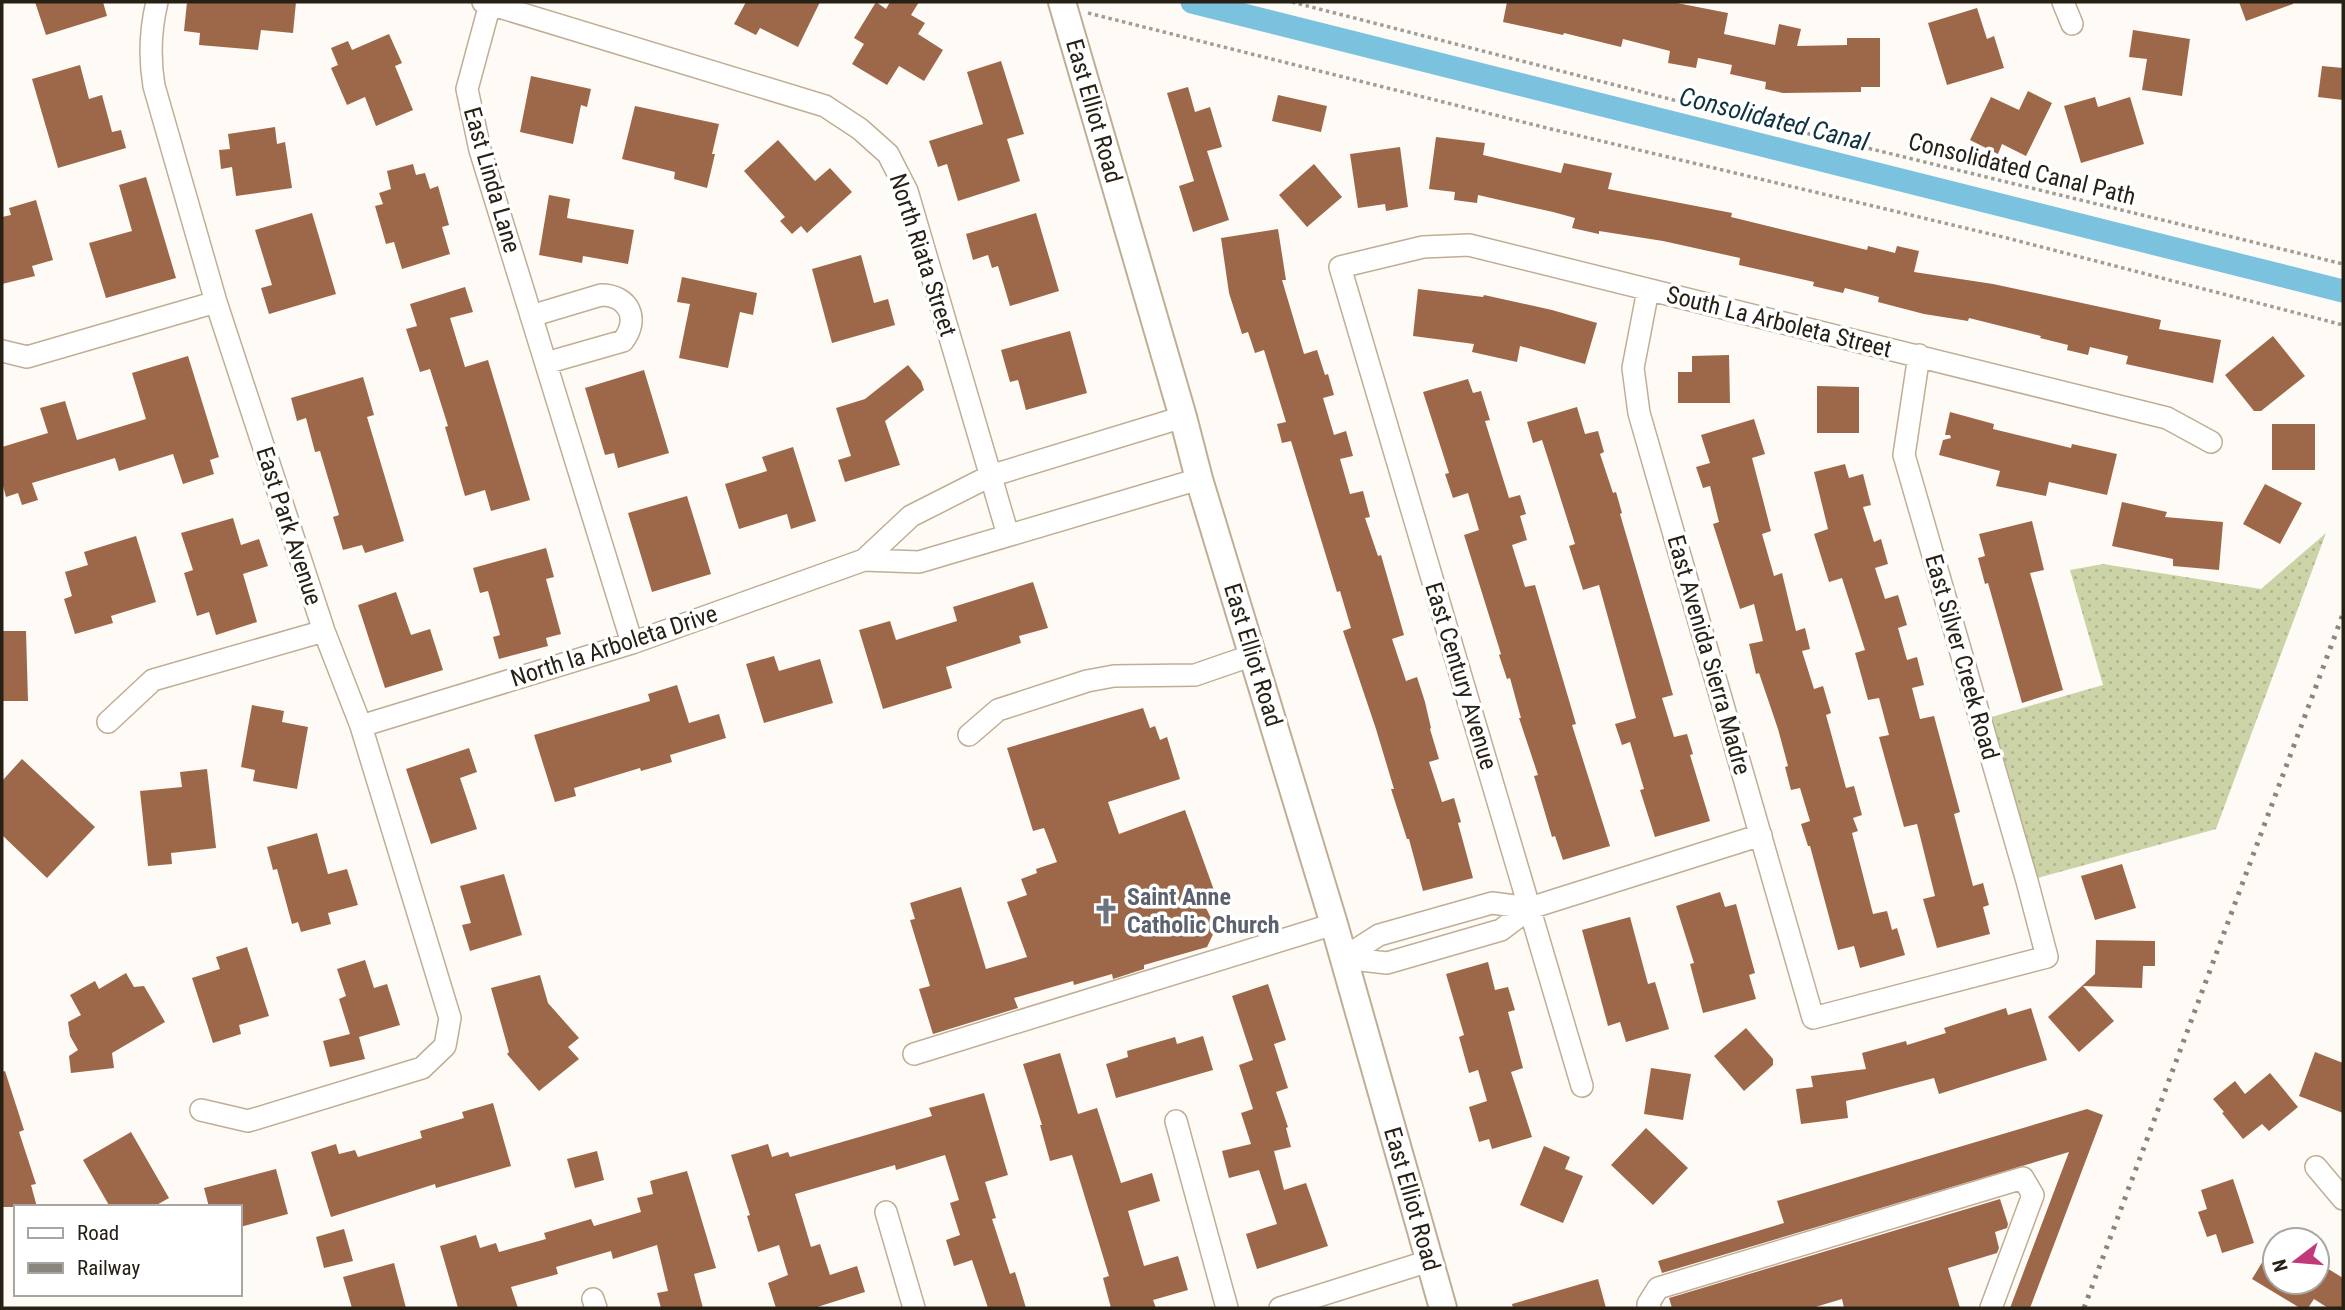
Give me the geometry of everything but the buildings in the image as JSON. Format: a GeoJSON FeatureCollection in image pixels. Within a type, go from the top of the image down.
{"type":"FeatureCollection","features":[{"type":"Feature","properties":{"kind":"main road","name":"East Elliot Road"},"geometry":{"type":"LineString","coordinates":[[1063,5],[1184,417],[1199,479],[1334,924],[1443,1308]]}},
{"type":"Feature","properties":{"kind":"street","name":"East Park Avenue"},"geometry":{"type":"LineString","coordinates":[[157,2],[150,32],[154,86],[216,302],[324,631],[361,726],[450,1018],[445,1046],[422,1068],[248,1121],[201,1110]]}},
{"type":"Feature","properties":{"kind":"street"},"geometry":{"type":"LineString","coordinates":[[2063,2],[2072,24]]}},
{"type":"Feature","properties":{"kind":"street","name":"East Linda Lane"},"geometry":{"type":"LineString","coordinates":[[486,3],[467,89],[480,150],[632,643]]}},
{"type":"Feature","properties":{"kind":"street","name":"North Riata Street"},"geometry":{"type":"LineString","coordinates":[[486,3],[825,106],[860,129],[888,154],[907,191],[1008,535]]}},
{"type":"Feature","properties":{"kind":"street","name":"South La Arboleta Street"},"geometry":{"type":"LineString","coordinates":[[1340,267],[1423,247],[1469,246],[2167,418],[2211,442]]}},
{"type":"Feature","properties":{"kind":"street","name":"East Century Avenue"},"geometry":{"type":"LineString","coordinates":[[1340,267],[1582,1086]]}},
{"type":"Feature","properties":{"kind":"street","name":"East Avenida Sierra Madre"},"geometry":{"type":"LineString","coordinates":[[1648,290],[1633,369],[1639,413],[1813,1018]]}},
{"type":"Feature","properties":{"kind":"street"},"geometry":{"type":"LineString","coordinates":[[531,316],[601,295],[612,295],[624,302],[630,310],[632,322],[629,334],[623,341],[546,363]]}},
{"type":"Feature","properties":{"kind":"street"},"geometry":{"type":"LineString","coordinates":[[2,351],[27,357],[216,302]]}},
{"type":"Feature","properties":{"kind":"street","name":"East Silver Creek Road"},"geometry":{"type":"LineString","coordinates":[[1813,1018],[2047,957],[1904,455],[1919,355]]}},
{"type":"Feature","properties":{"kind":"street","name":"North la Arboleta Drive"},"geometry":{"type":"LineString","coordinates":[[864,560],[911,516],[990,476],[1184,417]]}},
{"type":"Feature","properties":{"kind":"street","name":"North la Arboleta Drive"},"geometry":{"type":"LineString","coordinates":[[361,726],[632,643],[864,560],[919,562],[1199,479]]}},
{"type":"Feature","properties":{"kind":"street"},"geometry":{"type":"LineString","coordinates":[[108,722],[153,680],[324,631]]}},
{"type":"Feature","properties":{"kind":"street"},"geometry":{"type":"LineString","coordinates":[[969,735],[998,710],[1087,681],[1114,676],[1195,675],[1253,655]]}},
{"type":"Feature","properties":{"kind":"street"},"geometry":{"type":"LineString","coordinates":[[1343,958],[1387,963],[1501,930],[1530,908],[1761,835]]}},
{"type":"Feature","properties":{"kind":"street"},"geometry":{"type":"LineString","coordinates":[[1343,958],[1379,935],[1492,903],[1530,908]]}},
{"type":"Feature","properties":{"kind":"street"},"geometry":{"type":"LineString","coordinates":[[914,1054],[1334,924]]}},
{"type":"Feature","properties":{"kind":"street"},"geometry":{"type":"LineString","coordinates":[[1176,1121],[1227,1308]]}},
{"type":"Feature","properties":{"kind":"street"},"geometry":{"type":"LineString","coordinates":[[2316,1167],[2343,1199]]}},
{"type":"Feature","properties":{"kind":"street"},"geometry":{"type":"LineString","coordinates":[[1650,1308],[1648,1304],[1658,1288],[2024,1178],[2033,1195],[1991,1308]]}},
{"type":"Feature","properties":{"kind":"street"},"geometry":{"type":"LineString","coordinates":[[886,1212],[914,1308]]}},
{"type":"Feature","properties":{"kind":"street"},"geometry":{"type":"LineString","coordinates":[[1280,1308],[1429,1261]]}},
{"type":"Feature","properties":{"kind":"path","name":"Consolidated Canal Path"},"geometry":{"type":"LineString","coordinates":[[1292,2],[1736,116],[2343,264]]}},
{"type":"Feature","properties":{"kind":"path"},"geometry":{"type":"LineString","coordinates":[[1063,5],[1551,129],[2007,238],[2343,325]]}},
{"type":"Feature","properties":{"kind":"green space"},"geometry":{"type":"Polygon","coordinates":[[[2326,533],[2216,829],[2027,881],[1981,720],[2103,685],[2070,570],[2103,564],[2261,589],[2326,533]]]}},
{"type":"Feature","properties":{"kind":"waterway","name":"Consolidated Canal"},"geometry":{"type":"LineString","coordinates":[[1192,2],[2343,291]]}},
{"type":"Feature","properties":{"kind":"railway"},"geometry":{"type":"LineString","coordinates":[[2084,1308],[2343,614]]}},
{"type":"Feature","properties":{"kind":"place","name":"Saint Anne Catholic Church"},"geometry":{"type":"Point","coordinates":[1106,911]}}]}
